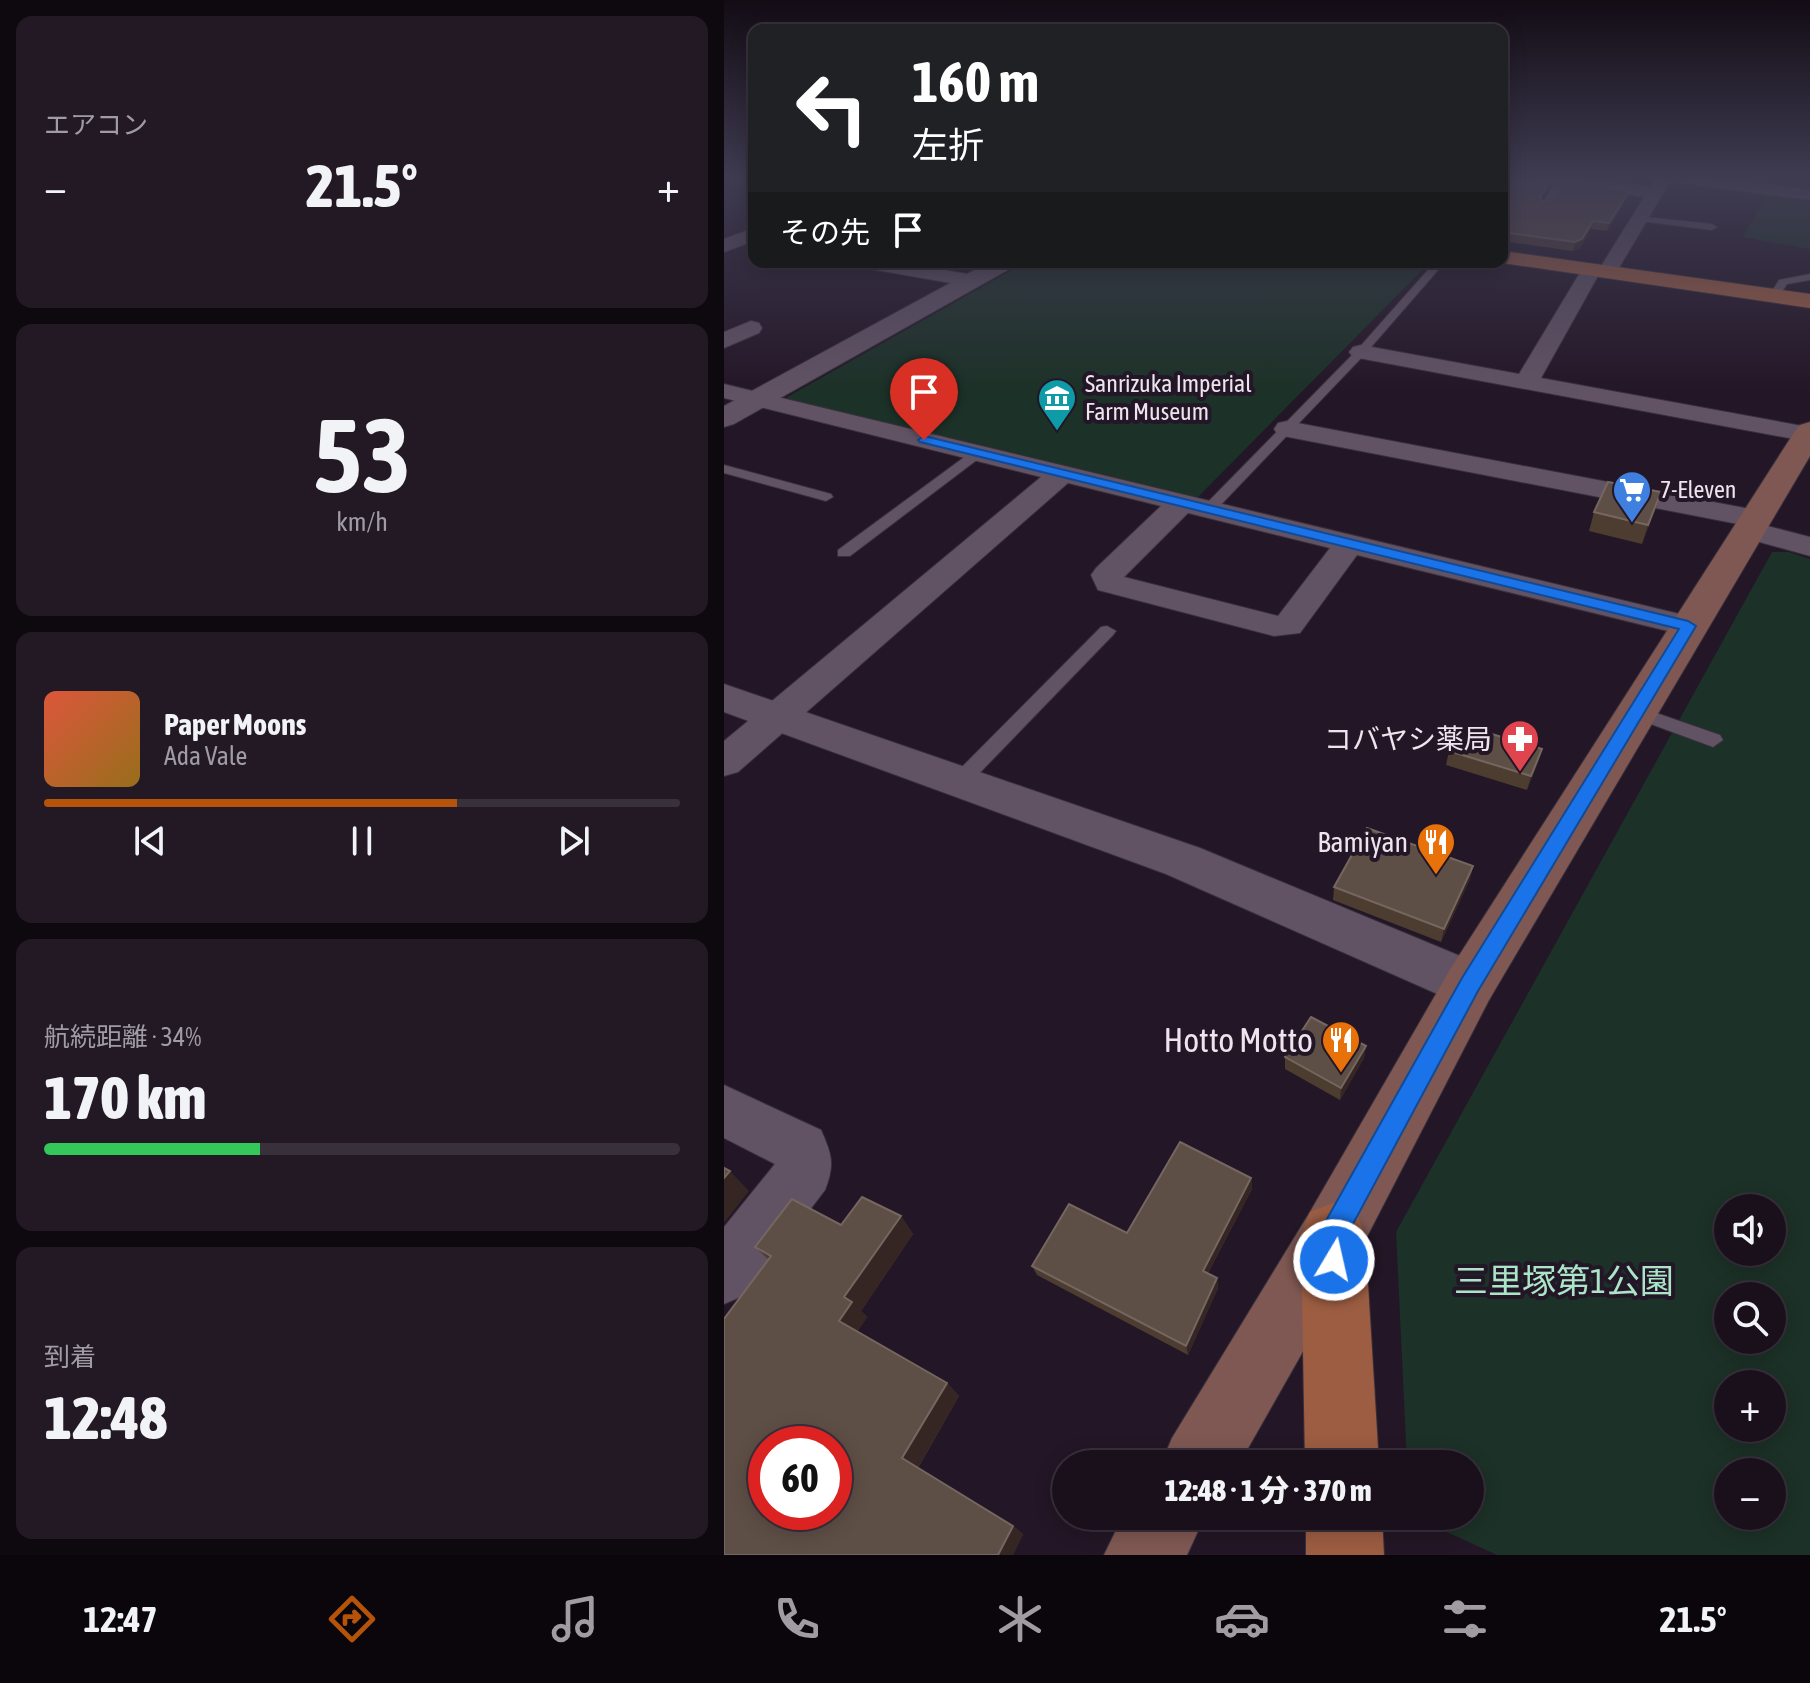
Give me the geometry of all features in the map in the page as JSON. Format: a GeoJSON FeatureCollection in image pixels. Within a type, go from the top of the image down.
{"type":"FeatureCollection","features":[{"type":"Feature","properties":{"kind":"main road"},"geometry":{"type":"LineString","coordinates":[[1508,258],[1810,301]]}},
{"type":"Feature","properties":{"kind":"main road"},"geometry":{"type":"LineString","coordinates":[[1206,1450],[1333,1235],[1470,984],[1809,433]]}},
{"type":"Feature","properties":{"kind":"main road"},"geometry":{"type":"LineString","coordinates":[[1333,1235],[1341,1450]]}},
{"type":"Feature","properties":{"kind":"main road"},"geometry":{"type":"LineString","coordinates":[[1143,1555],[1158,1530]]}},
{"type":"Feature","properties":{"kind":"main road"},"geometry":{"type":"LineString","coordinates":[[1344,1530],[1345,1555]]}},
{"type":"Feature","properties":{"kind":"street"},"geometry":{"type":"LineString","coordinates":[[1527,382],[1616,250]]}},
{"type":"Feature","properties":{"kind":"street"},"geometry":{"type":"LineString","coordinates":[[899,268],[973,281]]}},
{"type":"Feature","properties":{"kind":"street"},"geometry":{"type":"LineString","coordinates":[[724,418],[995,268]]}},
{"type":"Feature","properties":{"kind":"street"},"geometry":{"type":"LineString","coordinates":[[724,341],[751,328]]}},
{"type":"Feature","properties":{"kind":"street"},"geometry":{"type":"LineString","coordinates":[[1361,352],[1809,433]]}},
{"type":"Feature","properties":{"kind":"street"},"geometry":{"type":"LineString","coordinates":[[724,391],[1688,626]]}},
{"type":"Feature","properties":{"kind":"street"},"geometry":{"type":"LineString","coordinates":[[1287,429],[1752,524],[1810,547]]}},
{"type":"Feature","properties":{"kind":"street"},"geometry":{"type":"LineString","coordinates":[[724,762],[1062,474]]}},
{"type":"Feature","properties":{"kind":"street"},"geometry":{"type":"LineString","coordinates":[[1196,506],[1107,575],[1109,583],[1274,626],[1288,626],[1350,543]]}},
{"type":"Feature","properties":{"kind":"street"},"geometry":{"type":"LineString","coordinates":[[724,697],[1183,861],[1470,984]]}},
{"type":"Feature","properties":{"kind":"street"},"geometry":{"type":"LineString","coordinates":[[724,1110],[802,1149],[805,1170],[724,1274]]}},
{"type":"Feature","properties":{"kind":"lane"},"geometry":{"type":"LineString","coordinates":[[1196,506],[1287,429],[1361,352],[1435,268]]}},
{"type":"Feature","properties":{"kind":"lane"},"geometry":{"type":"LineString","coordinates":[[1774,296],[1783,282],[1810,277]]}},
{"type":"Feature","properties":{"kind":"lane"},"geometry":{"type":"LineString","coordinates":[[844,553],[979,453]]}},
{"type":"Feature","properties":{"kind":"lane"},"geometry":{"type":"LineString","coordinates":[[724,469],[826,497]]}},
{"type":"Feature","properties":{"kind":"lane"},"geometry":{"type":"LineString","coordinates":[[960,781],[1107,631]]}},
{"type":"Feature","properties":{"kind":"lane"},"geometry":{"type":"LineString","coordinates":[[1636,712],[1713,740]]}},
{"type":"Feature","properties":{"kind":"green space"},"geometry":{"type":"Polygon","coordinates":[[[1015,268],[1424,268],[1197,498],[782,400],[1015,268]]]}},
{"type":"Feature","properties":{"kind":"green space","name":"三里塚第1公園"},"geometry":{"type":"Polygon","coordinates":[[[1772,552],[1789,552],[1810,559],[1810,1555],[1497,1555],[1443,1530],[1484,1530],[1484,1450],[1406,1450],[1396,1232],[1772,552]]]}},
{"type":"Feature","properties":{"kind":"building"},"geometry":{"type":"Polygon","coordinates":[[[1608,482],[1661,492],[1648,525],[1594,512],[1608,482]]]}},
{"type":"Feature","properties":{"kind":"building"},"geometry":{"type":"Polygon","coordinates":[[[1462,725],[1542,749],[1531,776],[1449,751],[1462,725]]]}},
{"type":"Feature","properties":{"kind":"building"},"geometry":{"type":"Polygon","coordinates":[[[1367,828],[1473,866],[1444,929],[1334,887],[1367,828]]]}},
{"type":"Feature","properties":{"kind":"building"},"geometry":{"type":"Polygon","coordinates":[[[1311,1017],[1366,1046],[1341,1088],[1285,1057],[1311,1017]]]}},
{"type":"Feature","properties":{"kind":"building"},"geometry":{"type":"Polygon","coordinates":[[[1180,1142],[1251,1178],[1203,1271],[1217,1278],[1186,1346],[1032,1266],[1069,1204],[1127,1233],[1180,1142]]]}},
{"type":"Feature","properties":{"kind":"building"},"geometry":{"type":"Polygon","coordinates":[[[862,1197],[901,1216],[844,1297],[852,1302],[839,1321],[947,1383],[902,1458],[1013,1526],[998,1555],[724,1555],[724,1319],[771,1256],[755,1247],[792,1199],[841,1225],[862,1197]]]}},
{"type":"Feature","properties":{"kind":"place","name":"Sanrizuka Imperial Farm Museum"},"geometry":{"type":"Point","coordinates":[1057,432]}},
{"type":"Feature","properties":{"kind":"place","name":"7-Eleven"},"geometry":{"type":"Point","coordinates":[1632,524]}},
{"type":"Feature","properties":{"kind":"place","name":"コバヤシ薬局"},"geometry":{"type":"Point","coordinates":[1520,773]}},
{"type":"Feature","properties":{"kind":"place","name":"Bamiyan"},"geometry":{"type":"Point","coordinates":[1436,876]}},
{"type":"Feature","properties":{"kind":"place","name":"Hotto Motto"},"geometry":{"type":"Point","coordinates":[1341,1074]}},
{"type":"Feature","properties":{"kind":"route"},"geometry":{"type":"LineString","coordinates":[[924,440],[1688,626],[1470,984],[1333,1235],[1334,1260]]}}]}
